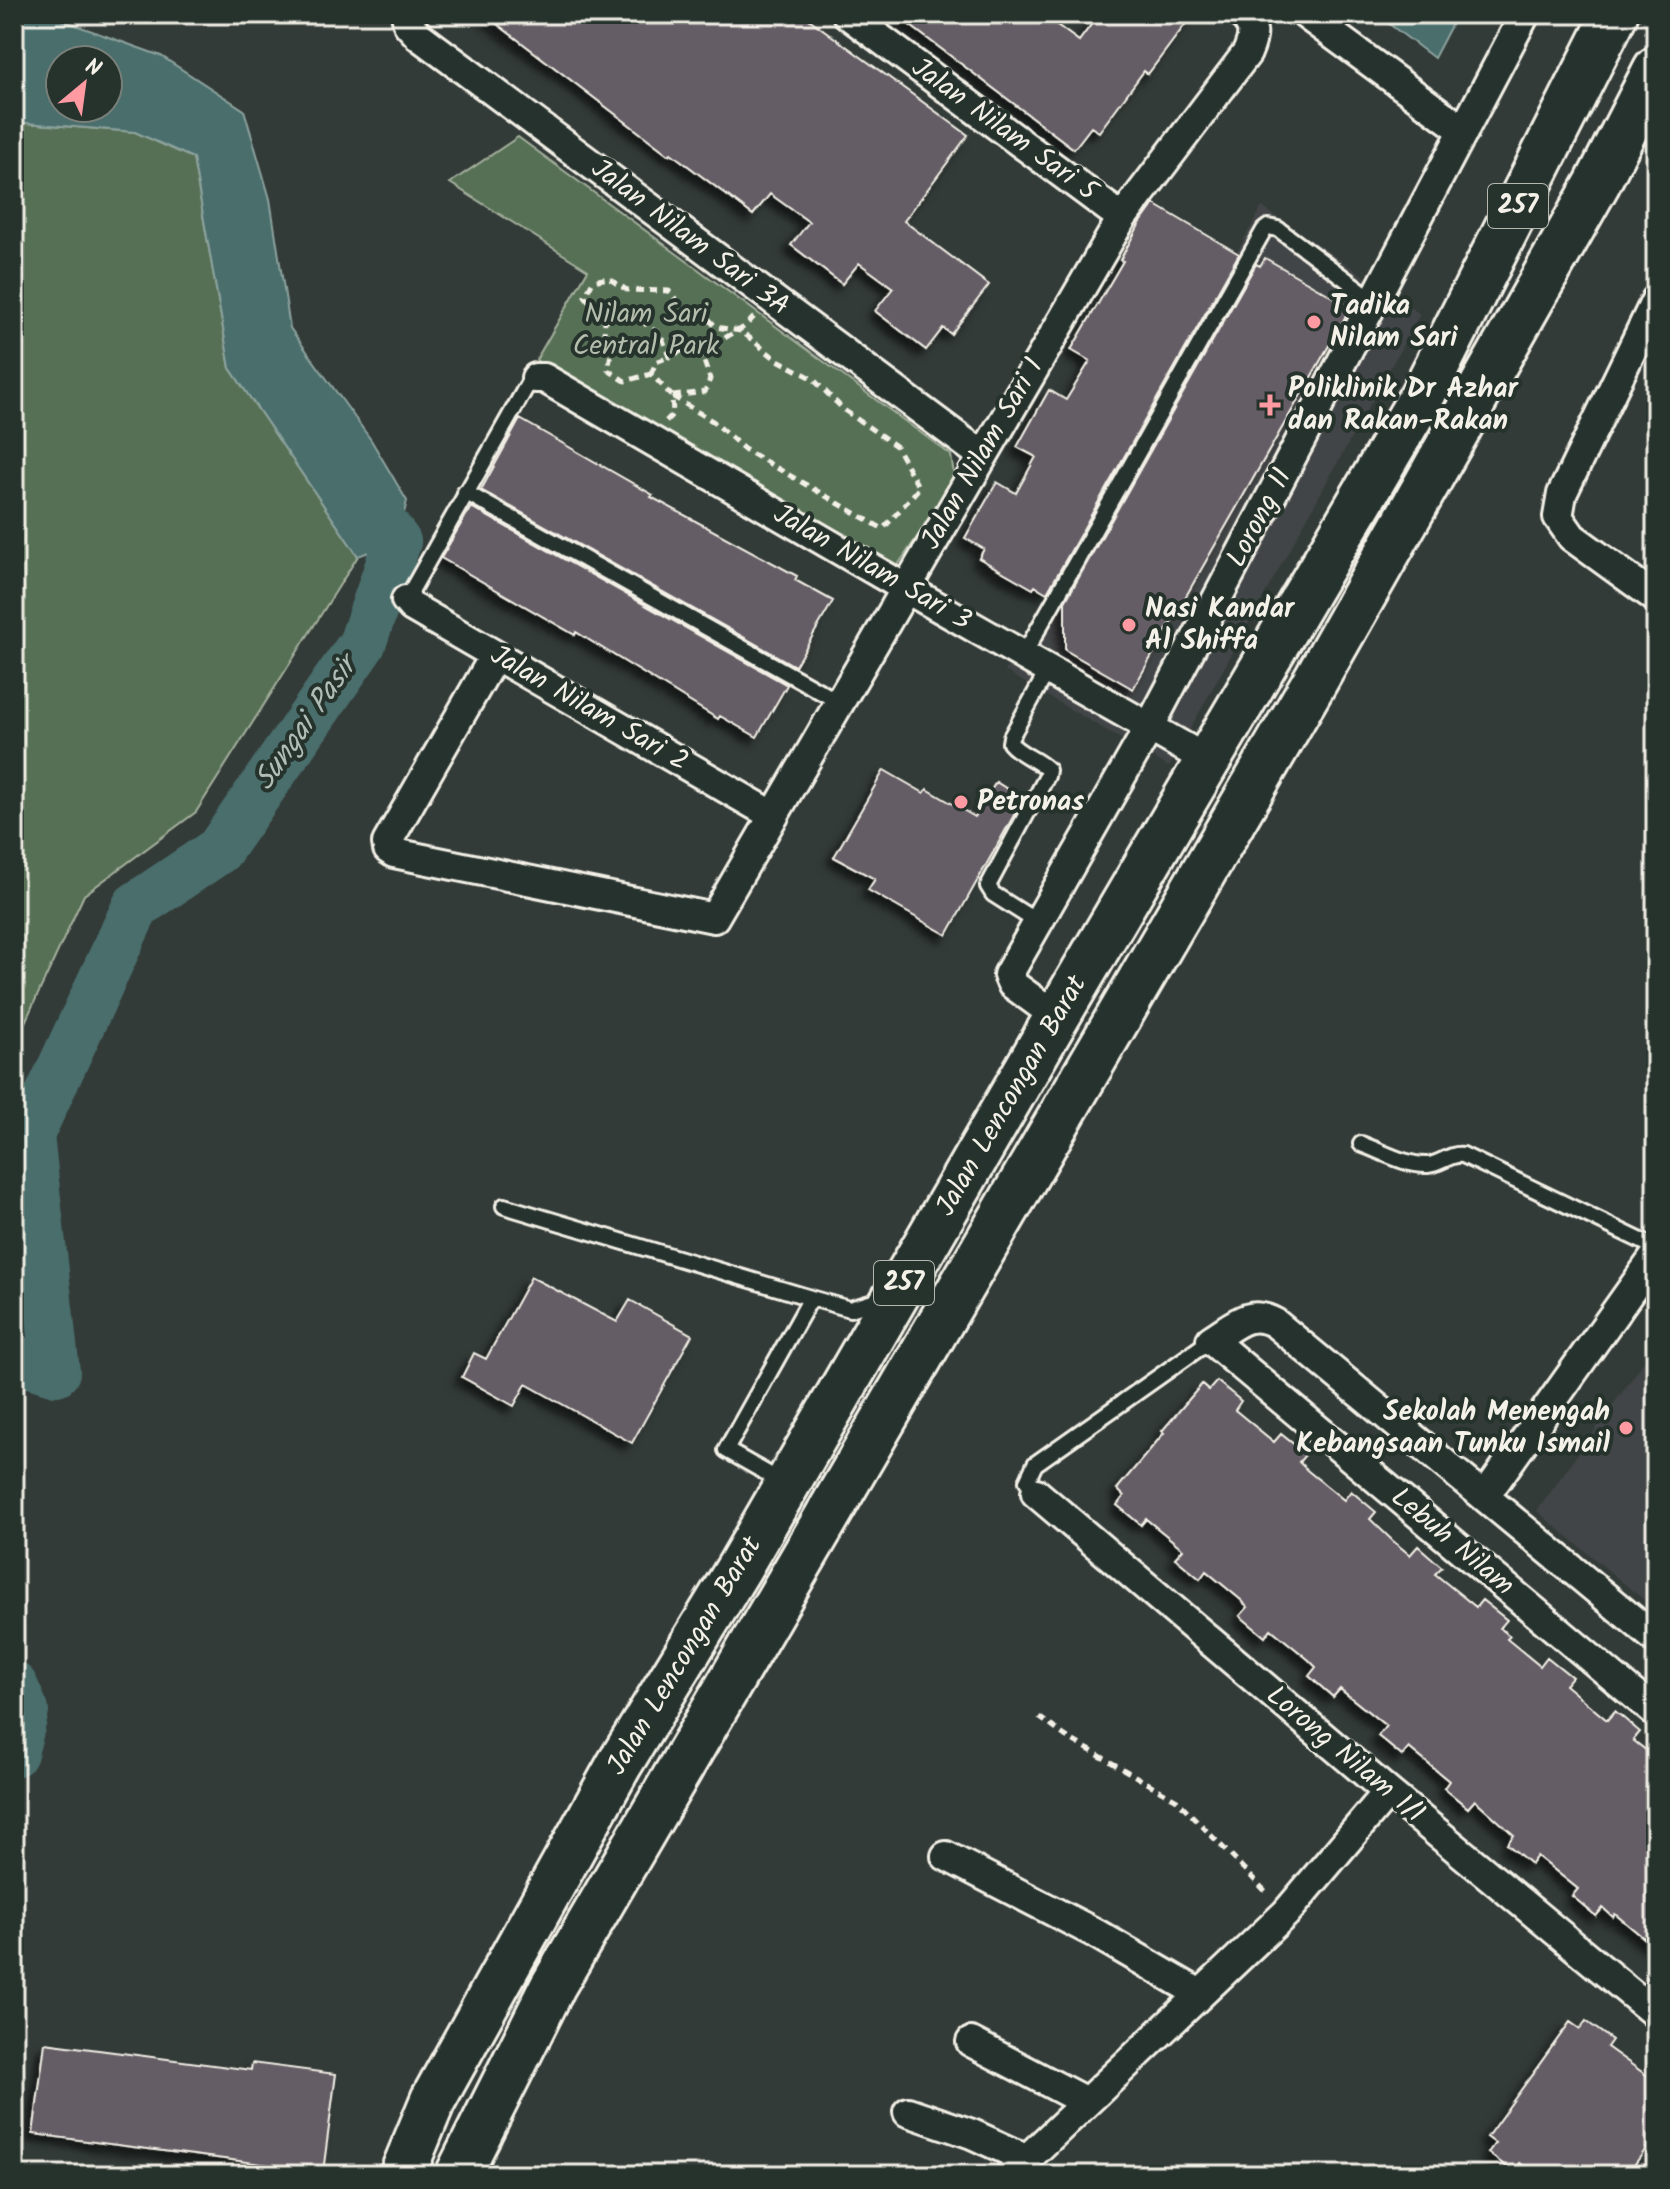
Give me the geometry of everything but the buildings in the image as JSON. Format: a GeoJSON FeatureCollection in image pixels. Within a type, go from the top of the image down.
{"type":"FeatureCollection","features":[{"type":"Feature","properties":{"kind":"highway","name":"Jalan Lencongan Barat"},"geometry":{"type":"LineString","coordinates":[[402,2175],[433,2100],[619,1765],[787,1485],[1057,1017],[1421,398],[1615,14]]}},
{"type":"Feature","properties":{"kind":"highway","name":"Jalan Lencongan Barat"},"geometry":{"type":"LineString","coordinates":[[458,2175],[553,1986],[1299,709],[1597,184],[1656,69]]}},
{"type":"Feature","properties":{"kind":"street","name":"Jalan Nilam Sari 3A"},"geometry":{"type":"LineString","coordinates":[[406,14],[408,24],[419,36],[983,456]]}},
{"type":"Feature","properties":{"kind":"street","name":"Jalan Nilam Sari 5"},"geometry":{"type":"LineString","coordinates":[[847,14],[1122,218]]}},
{"type":"Feature","properties":{"kind":"street","name":"Jalan Nilam Sari 1"},"geometry":{"type":"LineString","coordinates":[[495,655],[387,843],[391,851],[714,918],[1122,218],[1247,53],[1254,35],[1250,20],[1241,14]]}},
{"type":"Feature","properties":{"kind":"street"},"geometry":{"type":"LineString","coordinates":[[1305,14],[1464,131]]}},
{"type":"Feature","properties":{"kind":"street","name":"Lorong 11"},"geometry":{"type":"LineString","coordinates":[[1057,1017],[1012,984],[1008,975],[1150,726],[1525,14]]}},
{"type":"Feature","properties":{"kind":"street"},"geometry":{"type":"LineString","coordinates":[[1655,306],[1562,494],[1558,517],[1572,537],[1656,598]]}},
{"type":"Feature","properties":{"kind":"street","name":"Jalan Nilam Sari 3"},"geometry":{"type":"LineString","coordinates":[[536,378],[544,378],[650,438],[1207,760]]}},
{"type":"Feature","properties":{"kind":"street","name":"Jalan Nilam Sari 2"},"geometry":{"type":"LineString","coordinates":[[406,600],[412,607],[774,816]]}},
{"type":"Feature","properties":{"kind":"street"},"geometry":{"type":"LineString","coordinates":[[1485,1496],[1656,1255]]}},
{"type":"Feature","properties":{"kind":"street"},"geometry":{"type":"LineString","coordinates":[[1211,1340],[1249,1317],[1262,1315],[1275,1323],[1656,1639]]}},
{"type":"Feature","properties":{"kind":"street","name":"Lebuh Nilam"},"geometry":{"type":"LineString","coordinates":[[1211,1340],[1656,1713]]}},
{"type":"Feature","properties":{"kind":"street","name":"Lorong Nilam 1/1"},"geometry":{"type":"LineString","coordinates":[[1036,1493],[1388,1792],[1656,2014]]}},
{"type":"Feature","properties":{"kind":"street"},"geometry":{"type":"LineString","coordinates":[[908,2112],[972,2134],[1018,2167],[1286,1913],[1388,1792]]}},
{"type":"Feature","properties":{"kind":"street"},"geometry":{"type":"LineString","coordinates":[[946,1856],[1095,1933],[1200,1994]]}},
{"type":"Feature","properties":{"kind":"street"},"geometry":{"type":"LineString","coordinates":[[971,2042],[1086,2102]]}},
{"type":"Feature","properties":{"kind":"lane"},"geometry":{"type":"LineString","coordinates":[[1024,654],[1264,230],[1268,227],[1278,229],[1375,301]]}},
{"type":"Feature","properties":{"kind":"lane"},"geometry":{"type":"LineString","coordinates":[[406,600],[529,382],[536,378]]}},
{"type":"Feature","properties":{"kind":"lane"},"geometry":{"type":"LineString","coordinates":[[465,492],[839,702]]}},
{"type":"Feature","properties":{"kind":"lane"},"geometry":{"type":"LineString","coordinates":[[1037,922],[993,894],[988,886],[1047,776],[1048,770],[1044,765],[1010,743],[1049,668]]}},
{"type":"Feature","properties":{"kind":"lane"},"geometry":{"type":"LineString","coordinates":[[1361,1144],[1410,1163],[1430,1165],[1455,1154],[1463,1155],[1656,1248]]}},
{"type":"Feature","properties":{"kind":"lane"},"geometry":{"type":"LineString","coordinates":[[504,1206],[850,1309],[897,1294]]}},
{"type":"Feature","properties":{"kind":"lane"},"geometry":{"type":"LineString","coordinates":[[787,1485],[726,1450],[811,1298]]}},
{"type":"Feature","properties":{"kind":"lane"},"geometry":{"type":"LineString","coordinates":[[1036,1493],[1027,1481],[1035,1464],[1211,1340]]}},
{"type":"Feature","properties":{"kind":"path"},"geometry":{"type":"LineString","coordinates":[[608,278],[627,290],[669,291],[683,308],[707,317],[716,327],[741,331],[776,359],[812,378],[844,410],[896,446],[919,488],[883,529],[744,449],[714,422],[672,396],[651,374],[625,381],[608,370],[612,348],[604,335],[605,321],[585,296],[593,281],[608,278]]}},
{"type":"Feature","properties":{"kind":"path"},"geometry":{"type":"LineString","coordinates":[[605,321],[618,314],[637,313],[648,327],[661,334],[669,357]]}},
{"type":"Feature","properties":{"kind":"path"},"geometry":{"type":"LineString","coordinates":[[703,358],[726,337],[741,331]]}},
{"type":"Feature","properties":{"kind":"path"},"geometry":{"type":"LineString","coordinates":[[651,374],[656,362],[687,348],[703,358],[710,379],[705,392],[672,396]]}},
{"type":"Feature","properties":{"kind":"path"},"geometry":{"type":"LineString","coordinates":[[1039,1717],[1065,1736],[1177,1800],[1286,1913]]}},
{"type":"Feature","properties":{"kind":"shaded area"},"geometry":{"type":"Polygon","coordinates":[[[1262,207],[1420,314],[1169,767],[1005,671],[1262,207]]]}},
{"type":"Feature","properties":{"kind":"shaded area","name":"Sekolah Menengah Kebangsaan Tunku Ismail"},"geometry":{"type":"Polygon","coordinates":[[[1656,1345],[1656,1610],[1537,1511],[1656,1345]]]}},
{"type":"Feature","properties":{"kind":"green space"},"geometry":{"type":"Polygon","coordinates":[[[14,122],[135,132],[193,158],[230,368],[358,556],[196,812],[84,895],[14,1046],[14,122]]]}},
{"type":"Feature","properties":{"kind":"green space","name":"Nilam Sari Central Park"},"geometry":{"type":"Polygon","coordinates":[[[518,137],[951,455],[955,481],[898,565],[536,360],[588,270],[450,183],[518,137]]]}},
{"type":"Feature","properties":{"kind":"water"},"geometry":{"type":"Polygon","coordinates":[[[14,14],[45,14],[161,56],[244,110],[270,199],[290,328],[371,440],[407,501],[397,542],[358,556],[230,368],[193,158],[135,132],[14,122],[14,14]]]}},
{"type":"Feature","properties":{"kind":"water"},"geometry":{"type":"Polygon","coordinates":[[[1376,14],[1457,14],[1434,58],[1376,14]]]}},
{"type":"Feature","properties":{"kind":"waterway","name":"Sungai Pasir"},"geometry":{"type":"LineString","coordinates":[[14,1359],[56,1372],[30,1135],[136,906],[219,850],[362,644],[397,542],[358,489]]}},
{"type":"Feature","properties":{"kind":"waterway","name":"Sungai Pasir"},"geometry":{"type":"LineString","coordinates":[[14,1686],[25,1711],[14,1753]]}},
{"type":"Feature","properties":{"kind":"place","name":"Tadika Nilam Sari"},"geometry":{"type":"Point","coordinates":[1314,322]}},
{"type":"Feature","properties":{"kind":"place","name":"Poliklinik Dr Azhar dan Rakan-Rakan"},"geometry":{"type":"Point","coordinates":[1270,405]}},
{"type":"Feature","properties":{"kind":"place","name":"Nasi Kandar Al Shiffa"},"geometry":{"type":"Point","coordinates":[1129,625]}},
{"type":"Feature","properties":{"kind":"place","name":"Petronas"},"geometry":{"type":"Point","coordinates":[961,802]}},
{"type":"Feature","properties":{"kind":"place","name":"Sekolah Menengah Kebangsaan Tunku Ismail"},"geometry":{"type":"Point","coordinates":[1626,1428]}}]}
